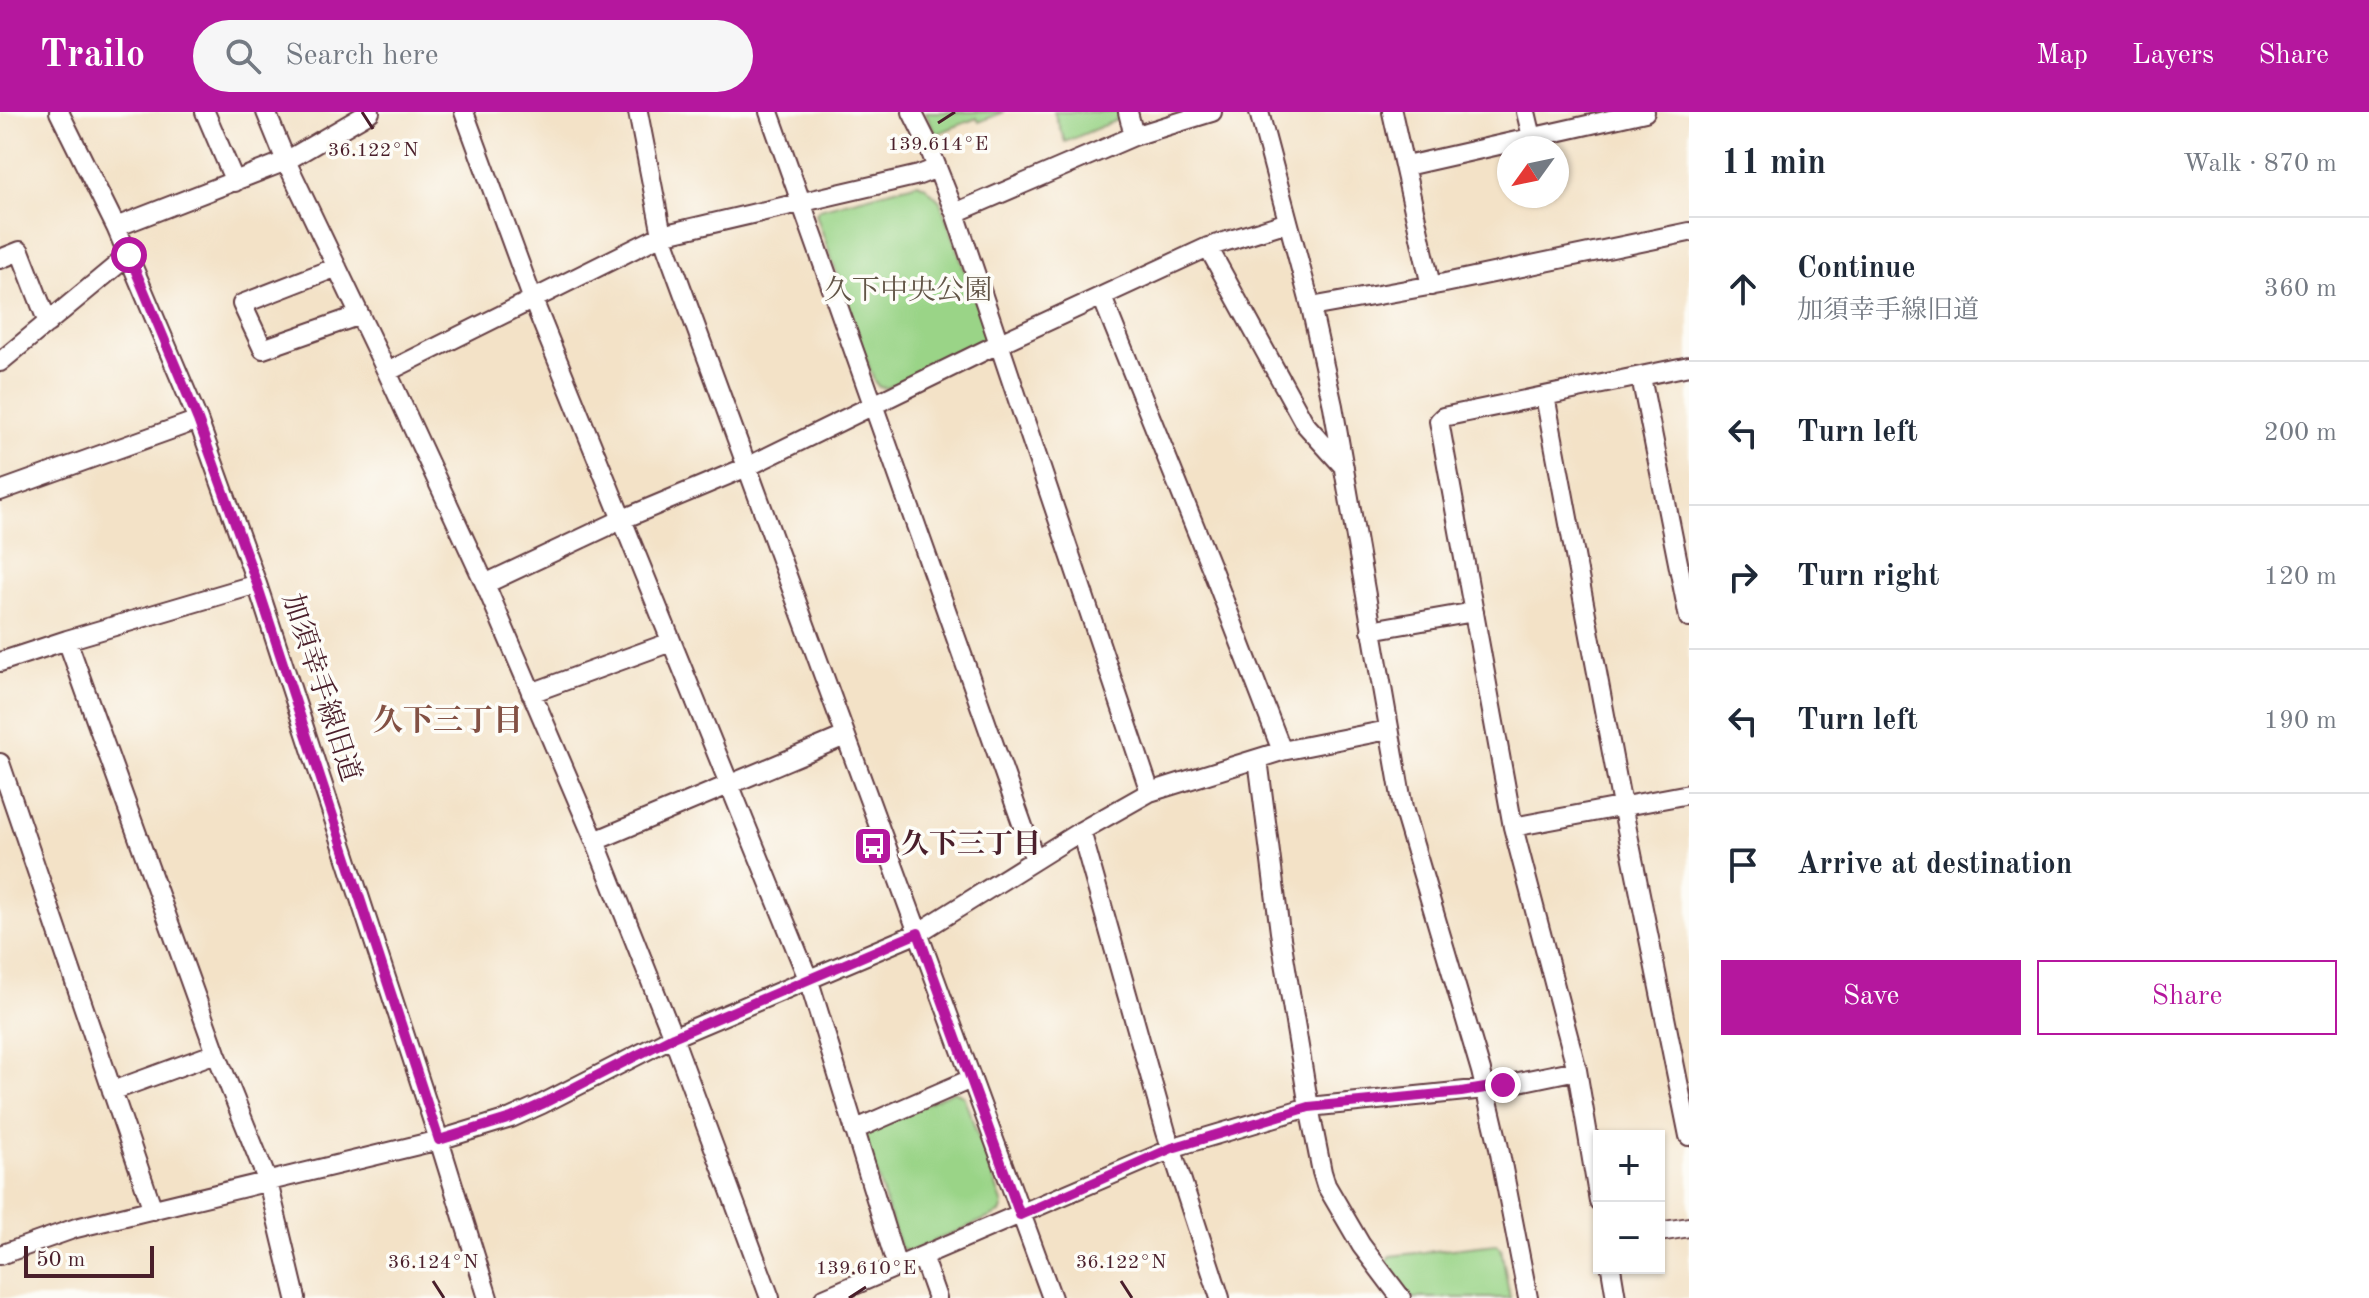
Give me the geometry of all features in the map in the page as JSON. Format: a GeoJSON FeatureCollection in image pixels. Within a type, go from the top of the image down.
{"type":"FeatureCollection","features":[{"type":"Feature","properties":{"kind":"street","name":"加須幸手線旧道"},"geometry":{"type":"LineString","coordinates":[[59,112],[129,255],[198,420],[257,584],[488,1298]]}},
{"type":"Feature","properties":{"kind":"street"},"geometry":{"type":"LineString","coordinates":[[205,112],[235,182]]}},
{"type":"Feature","properties":{"kind":"street"},"geometry":{"type":"LineString","coordinates":[[266,112],[286,161],[485,584],[595,841],[673,1037],[770,1298]]}},
{"type":"Feature","properties":{"kind":"street"},"geometry":{"type":"LineString","coordinates":[[116,227],[286,161],[370,112]]}},
{"type":"Feature","properties":{"kind":"street"},"geometry":{"type":"LineString","coordinates":[[464,112],[533,300],[809,981],[897,1267]]}},
{"type":"Feature","properties":{"kind":"street"},"geometry":{"type":"LineString","coordinates":[[638,112],[662,235],[1052,1298]]}},
{"type":"Feature","properties":{"kind":"street"},"geometry":{"type":"LineString","coordinates":[[769,112],[1035,860]]}},
{"type":"Feature","properties":{"kind":"street"},"geometry":{"type":"LineString","coordinates":[[912,112],[955,213],[1150,792]]}},
{"type":"Feature","properties":{"kind":"street"},"geometry":{"type":"LineString","coordinates":[[1128,112],[1134,136]]}},
{"type":"Feature","properties":{"kind":"street"},"geometry":{"type":"LineString","coordinates":[[955,213],[1134,136],[1212,112]]}},
{"type":"Feature","properties":{"kind":"street"},"geometry":{"type":"LineString","coordinates":[[1259,112],[1311,307],[1344,467],[1388,730],[1407,821],[1485,1089],[1514,1217],[1528,1298]]}},
{"type":"Feature","properties":{"kind":"street"},"geometry":{"type":"LineString","coordinates":[[1392,112],[1438,284]]}},
{"type":"Feature","properties":{"kind":"street"},"geometry":{"type":"LineString","coordinates":[[1526,112],[1532,136]]}},
{"type":"Feature","properties":{"kind":"street"},"geometry":{"type":"LineString","coordinates":[[1537,136],[1645,112]]}},
{"type":"Feature","properties":{"kind":"street"},"geometry":{"type":"LineString","coordinates":[[1406,166],[1497,145]]}},
{"type":"Feature","properties":{"kind":"street"},"geometry":{"type":"LineString","coordinates":[[387,372],[662,235],[919,175],[937,168]]}},
{"type":"Feature","properties":{"kind":"street"},"geometry":{"type":"LineString","coordinates":[[485,584],[623,519],[747,467],[998,344],[1208,247],[1288,222]]}},
{"type":"Feature","properties":{"kind":"street"},"geometry":{"type":"LineString","coordinates":[[1311,307],[1689,232]]}},
{"type":"Feature","properties":{"kind":"street"},"geometry":{"type":"LineString","coordinates":[[1208,247],[1305,424],[1344,467]]}},
{"type":"Feature","properties":{"kind":"street"},"geometry":{"type":"LineString","coordinates":[[0,259],[20,251],[48,323]]}},
{"type":"Feature","properties":{"kind":"street"},"geometry":{"type":"LineString","coordinates":[[1,359],[129,255]]}},
{"type":"Feature","properties":{"kind":"street"},"geometry":{"type":"LineString","coordinates":[[337,267],[242,304],[263,349],[360,315]]}},
{"type":"Feature","properties":{"kind":"street"},"geometry":{"type":"LineString","coordinates":[[1102,297],[1282,751]]}},
{"type":"Feature","properties":{"kind":"street"},"geometry":{"type":"LineString","coordinates":[[1593,1165],[1577,1070],[1513,827],[1439,421],[1443,417],[1689,366]]}},
{"type":"Feature","properties":{"kind":"street"},"geometry":{"type":"LineString","coordinates":[[1641,377],[1689,618]]}},
{"type":"Feature","properties":{"kind":"street"},"geometry":{"type":"LineString","coordinates":[[1545,396],[1622,806],[1689,1136]]}},
{"type":"Feature","properties":{"kind":"street"},"geometry":{"type":"LineString","coordinates":[[0,491],[198,420]]}},
{"type":"Feature","properties":{"kind":"street"},"geometry":{"type":"LineString","coordinates":[[0,662],[257,584]]}},
{"type":"Feature","properties":{"kind":"street"},"geometry":{"type":"LineString","coordinates":[[1371,630],[1474,612]]}},
{"type":"Feature","properties":{"kind":"street"},"geometry":{"type":"LineString","coordinates":[[67,640],[216,1053],[268,1182],[296,1298]]}},
{"type":"Feature","properties":{"kind":"street"},"geometry":{"type":"LineString","coordinates":[[531,693],[671,642]]}},
{"type":"Feature","properties":{"kind":"street"},"geometry":{"type":"LineString","coordinates":[[0,1255],[76,1228],[439,1140],[511,1118],[673,1037],[918,933],[1081,831],[1150,792],[1282,751],[1388,730]]}},
{"type":"Feature","properties":{"kind":"street"},"geometry":{"type":"LineString","coordinates":[[595,841],[845,736]]}},
{"type":"Feature","properties":{"kind":"street"},"geometry":{"type":"LineString","coordinates":[[1258,759],[1280,932],[1322,1172],[1326,1185],[1361,1245],[1401,1298]]}},
{"type":"Feature","properties":{"kind":"street"},"geometry":{"type":"LineString","coordinates":[[0,763],[153,1210]]}},
{"type":"Feature","properties":{"kind":"street"},"geometry":{"type":"LineString","coordinates":[[1513,827],[1689,794]]}},
{"type":"Feature","properties":{"kind":"street"},"geometry":{"type":"LineString","coordinates":[[1081,831],[1172,1148],[1220,1298]]}},
{"type":"Feature","properties":{"kind":"street"},"geometry":{"type":"LineString","coordinates":[[112,1091],[216,1053]]}},
{"type":"Feature","properties":{"kind":"street"},"geometry":{"type":"LineString","coordinates":[[824,1298],[1172,1148],[1309,1107],[1485,1089],[1577,1070]]}},
{"type":"Feature","properties":{"kind":"street"},"geometry":{"type":"LineString","coordinates":[[854,1130],[971,1079]]}},
{"type":"Feature","properties":{"kind":"street"},"geometry":{"type":"LineString","coordinates":[[1665,1231],[1689,1227]]}},
{"type":"Feature","properties":{"kind":"street"},"geometry":{"type":"LineString","coordinates":[[922,1256],[937,1298]]}},
{"type":"Feature","properties":{"kind":"street"},"geometry":{"type":"LineString","coordinates":[[1612,1274],[1616,1298]]}},
{"type":"Feature","properties":{"kind":"green space"},"geometry":{"type":"Polygon","coordinates":[[[925,112],[1004,112],[979,122],[977,118],[936,134],[925,112]]]}},
{"type":"Feature","properties":{"kind":"green space"},"geometry":{"type":"Polygon","coordinates":[[[1054,112],[1121,112],[1122,118],[1065,142],[1054,112]]]}},
{"type":"Feature","properties":{"kind":"green space","name":"久下中央公園"},"geometry":{"type":"Polygon","coordinates":[[[918,183],[940,201],[987,333],[983,344],[887,388],[879,387],[874,381],[816,214],[819,209],[918,183]]]}},
{"type":"Feature","properties":{"kind":"green space"},"geometry":{"type":"Polygon","coordinates":[[[954,1091],[963,1095],[1003,1205],[1000,1213],[909,1252],[900,1248],[865,1137],[868,1130],[954,1091]]]}},
{"type":"Feature","properties":{"kind":"green space"},"geometry":{"type":"Polygon","coordinates":[[[1496,1244],[1501,1248],[1510,1298],[1412,1298],[1386,1263],[1390,1256],[1496,1244]]]}},
{"type":"Feature","properties":{"kind":"place","name":"久下三丁目"},"geometry":{"type":"Point","coordinates":[873,846]}},
{"type":"Feature","properties":{"kind":"district","name":"久下三丁目"},"geometry":{"type":"Point","coordinates":[448,722]}},
{"type":"Feature","properties":{"kind":"route"},"geometry":{"type":"LineString","coordinates":[[129,255],[198,420],[257,584],[439,1140],[511,1118],[673,1037],[918,933],[1020,1215],[1172,1148],[1309,1107],[1503,1085]]}}]}
